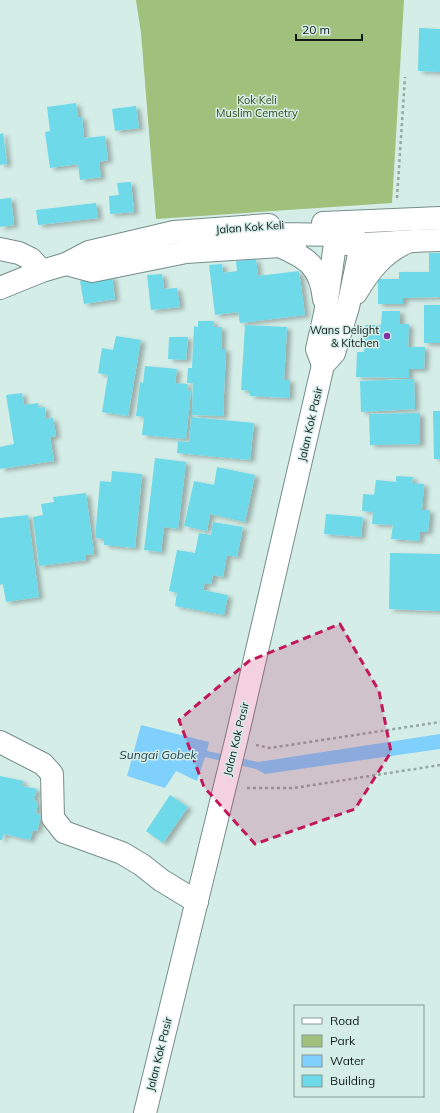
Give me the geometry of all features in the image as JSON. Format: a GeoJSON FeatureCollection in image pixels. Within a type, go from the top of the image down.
{"type":"FeatureCollection","features":[{"type":"Feature","properties":{"kind":"street","name":"Jalan Kok Keli"},"geometry":{"type":"LineString","coordinates":[[0,288],[42,271],[66,264],[89,252],[174,232],[255,226],[440,219]]}},
{"type":"Feature","properties":{"kind":"street"},"geometry":{"type":"LineString","coordinates":[[255,226],[282,234],[340,235],[348,242],[357,233],[420,228],[429,226],[440,219]]}},
{"type":"Feature","properties":{"kind":"street"},"geometry":{"type":"LineString","coordinates":[[348,307],[366,276],[374,266],[393,250],[410,240]]}},
{"type":"Feature","properties":{"kind":"street","name":"Jalan Kok Keli"},"geometry":{"type":"LineString","coordinates":[[66,264],[92,271],[186,252],[277,245],[440,240]]}},
{"type":"Feature","properties":{"kind":"street","name":"Jalan Kok Pasir"},"geometry":{"type":"LineString","coordinates":[[145,1113],[236,741],[323,365],[334,353],[348,307],[348,242]]}},
{"type":"Feature","properties":{"kind":"street","name":"Jalan Kok Pasir"},"geometry":{"type":"LineString","coordinates":[[323,365],[318,349],[325,314],[348,242]]}},
{"type":"Feature","properties":{"kind":"street"},"geometry":{"type":"LineString","coordinates":[[277,245],[306,260],[313,267],[318,276],[322,289],[325,314]]}},
{"type":"Feature","properties":{"kind":"street"},"geometry":{"type":"LineString","coordinates":[[0,249],[19,253],[31,259],[42,271]]}},
{"type":"Feature","properties":{"kind":"street"},"geometry":{"type":"LineString","coordinates":[[0,742],[43,764],[52,774],[53,818],[64,832],[122,853],[142,865],[161,880],[197,902]]}},
{"type":"Feature","properties":{"kind":"path"},"geometry":{"type":"LineString","coordinates":[[395,220],[406,77]]}},
{"type":"Feature","properties":{"kind":"path"},"geometry":{"type":"LineString","coordinates":[[236,741],[270,748],[440,722]]}},
{"type":"Feature","properties":{"kind":"path"},"geometry":{"type":"LineString","coordinates":[[224,788],[294,788],[440,765]]}},
{"type":"Feature","properties":{"kind":"highlighted area"},"geometry":{"type":"Polygon","coordinates":[[[340,624],[379,691],[391,752],[355,809],[255,844],[204,787],[179,720],[249,661],[340,624]]]}},
{"type":"Feature","properties":{"kind":"green space","name":"Kok Keli Muslim Cemetry"},"geometry":{"type":"Polygon","coordinates":[[[136,0],[404,0],[392,203],[156,219],[141,33],[136,0]]]}},
{"type":"Feature","properties":{"kind":"water","name":"Sungai Gobek"},"geometry":{"type":"Polygon","coordinates":[[[141,725],[209,742],[207,751],[258,762],[440,734],[440,749],[265,774],[256,769],[205,757],[197,781],[176,771],[165,788],[127,776],[141,725]]]}},
{"type":"Feature","properties":{"kind":"building"},"geometry":{"type":"Polygon","coordinates":[[[419,28],[440,29],[440,72],[418,71],[419,28]]]}},
{"type":"Feature","properties":{"kind":"building"},"geometry":{"type":"Polygon","coordinates":[[[76,103],[78,117],[82,117],[84,138],[105,136],[108,160],[99,162],[101,177],[80,180],[78,164],[50,168],[45,132],[50,131],[47,107],[76,103]]]}},
{"type":"Feature","properties":{"kind":"building"},"geometry":{"type":"Polygon","coordinates":[[[136,106],[139,128],[115,131],[112,109],[136,106]]]}},
{"type":"Feature","properties":{"kind":"building"},"geometry":{"type":"Polygon","coordinates":[[[3,133],[7,164],[0,165],[0,134],[3,133]]]}},
{"type":"Feature","properties":{"kind":"building"},"geometry":{"type":"Polygon","coordinates":[[[131,182],[134,212],[110,214],[109,196],[119,195],[117,183],[131,182]]]}},
{"type":"Feature","properties":{"kind":"building"},"geometry":{"type":"Polygon","coordinates":[[[11,198],[14,225],[0,227],[0,199],[11,198]]]}},
{"type":"Feature","properties":{"kind":"building"},"geometry":{"type":"Polygon","coordinates":[[[96,203],[98,218],[38,225],[36,210],[96,203]]]}},
{"type":"Feature","properties":{"kind":"building"},"geometry":{"type":"Polygon","coordinates":[[[429,253],[440,253],[440,297],[403,298],[403,304],[378,304],[378,279],[399,279],[399,272],[429,272],[429,253]]]}},
{"type":"Feature","properties":{"kind":"building"},"geometry":{"type":"Polygon","coordinates":[[[256,259],[258,276],[299,271],[305,315],[240,323],[238,312],[215,315],[209,265],[222,264],[223,273],[237,271],[236,261],[256,259]]]}},
{"type":"Feature","properties":{"kind":"building"},"geometry":{"type":"Polygon","coordinates":[[[162,274],[164,289],[177,288],[180,307],[151,310],[147,275],[162,274]]]}},
{"type":"Feature","properties":{"kind":"building"},"geometry":{"type":"Polygon","coordinates":[[[112,276],[115,299],[84,304],[80,281],[112,276]]]}},
{"type":"Feature","properties":{"kind":"building"},"geometry":{"type":"Polygon","coordinates":[[[424,305],[440,305],[440,343],[424,343],[424,305]]]}},
{"type":"Feature","properties":{"kind":"building","name":"Wans Delight & Kitchen"},"geometry":{"type":"Polygon","coordinates":[[[382,311],[400,311],[400,324],[409,324],[408,347],[425,347],[424,369],[409,369],[409,378],[356,377],[357,352],[364,352],[365,325],[381,325],[382,311]]]}},
{"type":"Feature","properties":{"kind":"building"},"geometry":{"type":"Polygon","coordinates":[[[198,321],[214,321],[213,327],[222,327],[221,349],[226,349],[223,416],[192,415],[193,383],[187,383],[188,368],[192,368],[194,326],[198,327],[198,321]]]}},
{"type":"Feature","properties":{"kind":"building"},"geometry":{"type":"Polygon","coordinates":[[[245,325],[287,327],[284,380],[290,380],[289,398],[250,396],[250,391],[241,390],[245,325]]]}},
{"type":"Feature","properties":{"kind":"building"},"geometry":{"type":"Polygon","coordinates":[[[116,336],[141,340],[128,416],[102,412],[108,375],[98,373],[102,348],[113,350],[116,336]]]}},
{"type":"Feature","properties":{"kind":"building"},"geometry":{"type":"Polygon","coordinates":[[[169,337],[188,337],[186,360],[168,359],[169,337]]]}},
{"type":"Feature","properties":{"kind":"building"},"geometry":{"type":"Polygon","coordinates":[[[145,366],[177,369],[175,383],[188,384],[187,390],[191,391],[186,439],[142,435],[144,417],[136,416],[140,382],[143,383],[145,366]]]}},
{"type":"Feature","properties":{"kind":"building"},"geometry":{"type":"Polygon","coordinates":[[[414,379],[415,409],[361,412],[360,381],[414,379]]]}},
{"type":"Feature","properties":{"kind":"building"},"geometry":{"type":"Polygon","coordinates":[[[22,393],[24,405],[38,403],[39,408],[45,407],[46,419],[53,418],[56,436],[50,437],[54,461],[0,469],[0,447],[14,444],[6,395],[22,393]]]}},
{"type":"Feature","properties":{"kind":"building"},"geometry":{"type":"Polygon","coordinates":[[[433,411],[440,411],[440,459],[434,459],[433,411]]]}},
{"type":"Feature","properties":{"kind":"building"},"geometry":{"type":"Polygon","coordinates":[[[420,413],[420,444],[370,445],[369,414],[420,413]]]}},
{"type":"Feature","properties":{"kind":"building"},"geometry":{"type":"Polygon","coordinates":[[[191,417],[254,423],[250,460],[177,453],[178,441],[189,442],[191,417]]]}},
{"type":"Feature","properties":{"kind":"building"},"geometry":{"type":"Polygon","coordinates":[[[155,458],[186,462],[178,529],[164,527],[161,552],[144,550],[155,458]]]}},
{"type":"Feature","properties":{"kind":"building"},"geometry":{"type":"Polygon","coordinates":[[[217,467],[255,475],[245,522],[210,514],[207,531],[184,526],[194,481],[214,485],[217,467]]]}},
{"type":"Feature","properties":{"kind":"building"},"geometry":{"type":"Polygon","coordinates":[[[112,471],[142,474],[135,548],[104,545],[104,539],[95,538],[100,481],[111,482],[112,471]]]}},
{"type":"Feature","properties":{"kind":"building"},"geometry":{"type":"Polygon","coordinates":[[[396,476],[413,477],[412,483],[424,484],[422,510],[430,510],[428,532],[420,532],[419,541],[391,539],[393,525],[372,524],[373,512],[362,511],[363,494],[374,495],[376,480],[396,482],[396,476]]]}},
{"type":"Feature","properties":{"kind":"building"},"geometry":{"type":"Polygon","coordinates":[[[86,493],[94,554],[86,555],[86,560],[39,566],[33,517],[43,515],[41,504],[54,502],[53,497],[86,493]]]}},
{"type":"Feature","properties":{"kind":"building"},"geometry":{"type":"Polygon","coordinates":[[[326,514],[363,517],[361,537],[324,534],[326,514]]]}},
{"type":"Feature","properties":{"kind":"building"},"geometry":{"type":"Polygon","coordinates":[[[28,515],[39,597],[6,602],[3,584],[0,585],[0,518],[28,515]]]}},
{"type":"Feature","properties":{"kind":"building"},"geometry":{"type":"Polygon","coordinates":[[[213,522],[243,527],[237,557],[227,555],[223,577],[213,575],[211,584],[205,583],[203,590],[228,595],[224,615],[175,606],[177,593],[169,591],[177,550],[195,553],[199,533],[211,535],[213,522]]]}},
{"type":"Feature","properties":{"kind":"building"},"geometry":{"type":"Polygon","coordinates":[[[390,553],[440,554],[440,611],[389,609],[390,553]]]}},
{"type":"Feature","properties":{"kind":"building"},"geometry":{"type":"Polygon","coordinates":[[[0,776],[23,781],[22,786],[37,789],[34,800],[38,803],[36,813],[41,816],[37,831],[33,830],[30,840],[4,834],[2,840],[0,840],[0,776]]]}},
{"type":"Feature","properties":{"kind":"building"},"geometry":{"type":"Polygon","coordinates":[[[170,795],[188,807],[163,843],[146,831],[170,795]]]}},
{"type":"Feature","properties":{"kind":"place","name":"Wans Delight & Kitchen"},"geometry":{"type":"Point","coordinates":[387,336]}}]}
